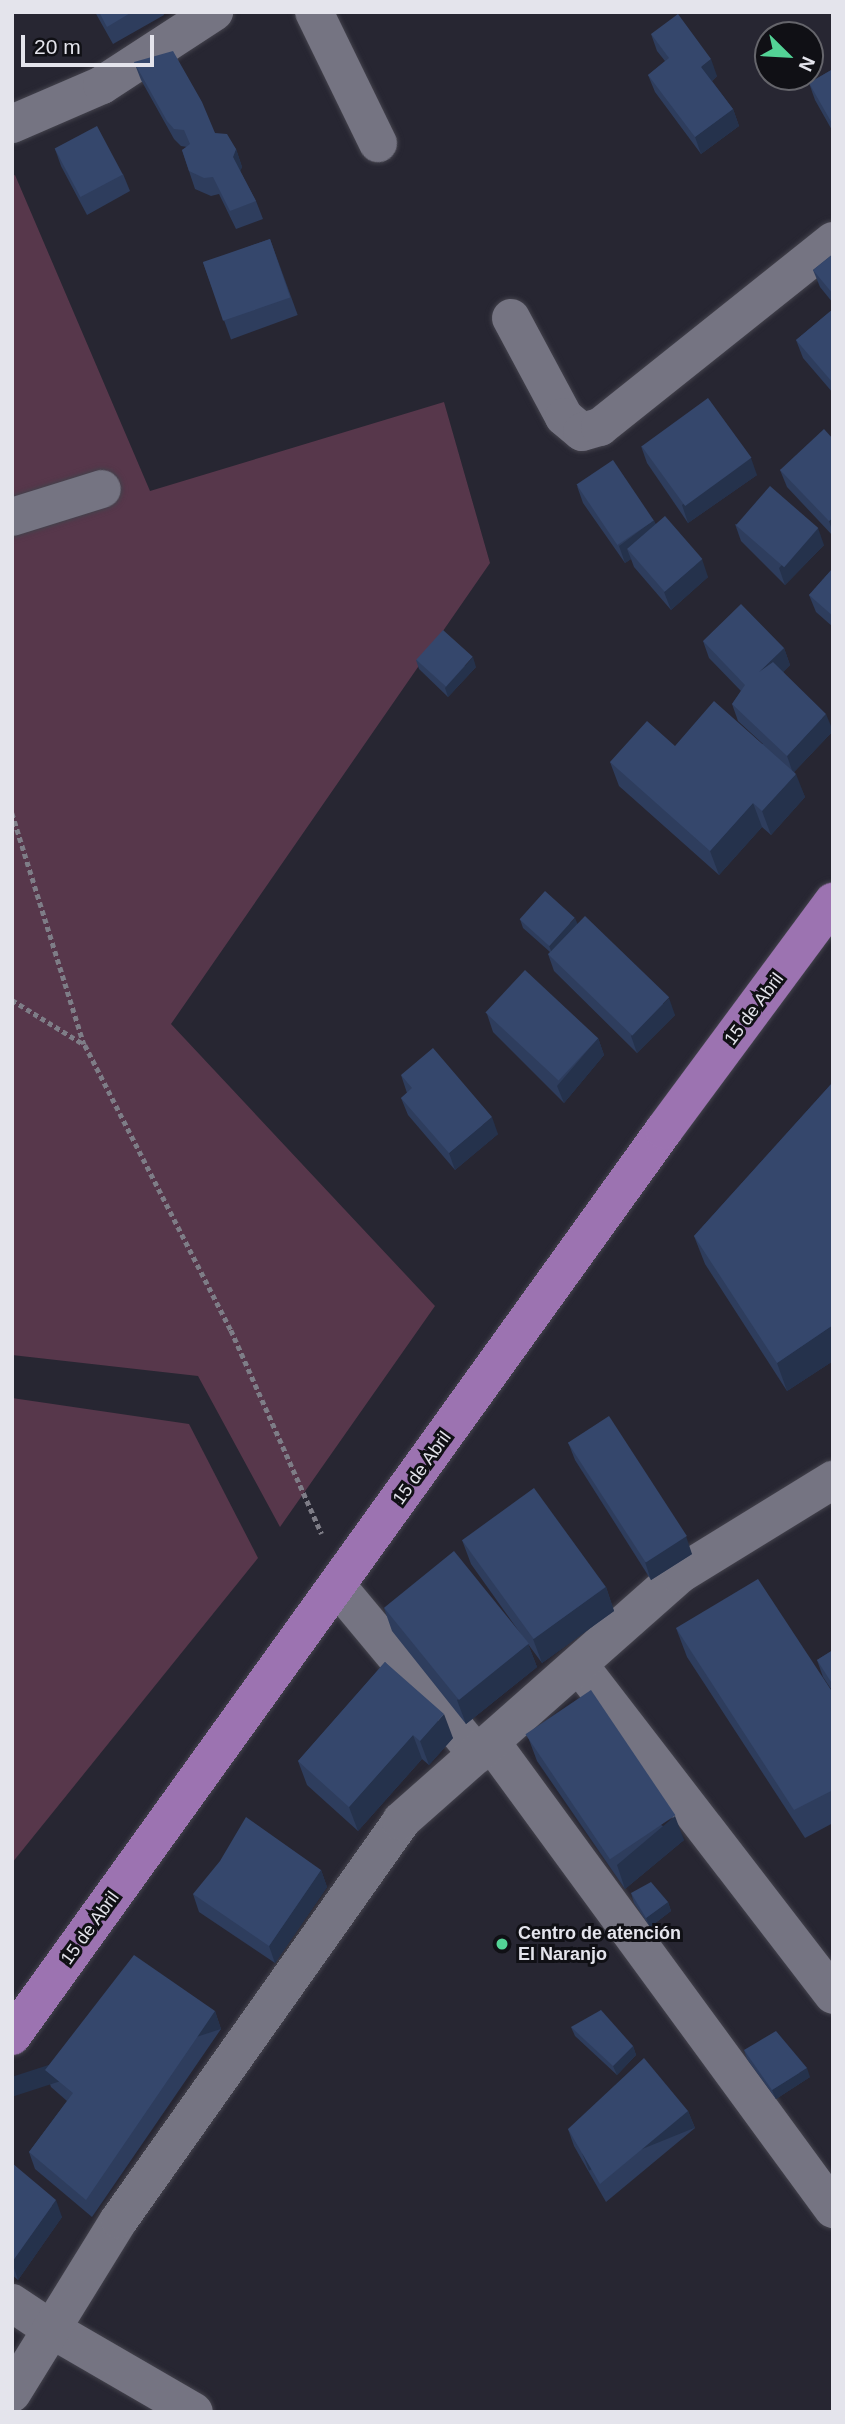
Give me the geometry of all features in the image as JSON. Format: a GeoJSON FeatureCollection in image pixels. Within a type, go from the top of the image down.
{"type":"FeatureCollection","features":[{"type":"Feature","properties":{"kind":"main road","name":"15 de Abril"},"geometry":{"type":"LineString","coordinates":[[12,2036],[664,1129],[833,902]]}},
{"type":"Feature","properties":{"kind":"street"},"geometry":{"type":"LineString","coordinates":[[12,124],[102,85],[214,12]]}},
{"type":"Feature","properties":{"kind":"street"},"geometry":{"type":"LineString","coordinates":[[314,12],[378,143]]}},
{"type":"Feature","properties":{"kind":"street"},"geometry":{"type":"LineString","coordinates":[[511,318],[564,417],[582,432],[600,428],[833,241]]}},
{"type":"Feature","properties":{"kind":"street"},"geometry":{"type":"LineString","coordinates":[[12,517],[102,489]]}},
{"type":"Feature","properties":{"kind":"street"},"geometry":{"type":"LineString","coordinates":[[12,2393],[119,2220],[401,1821],[580,1666],[680,1574],[833,1480]]}},
{"type":"Feature","properties":{"kind":"street"},"geometry":{"type":"LineString","coordinates":[[338,1586],[484,1748],[833,2209]]}},
{"type":"Feature","properties":{"kind":"street"},"geometry":{"type":"LineString","coordinates":[[580,1666],[833,1995]]}},
{"type":"Feature","properties":{"kind":"street"},"geometry":{"type":"LineString","coordinates":[[12,2302],[51,2329],[194,2412]]}},
{"type":"Feature","properties":{"kind":"path"},"geometry":{"type":"LineString","coordinates":[[12,813],[85,1045],[231,1330],[324,1540],[338,1586]]}},
{"type":"Feature","properties":{"kind":"path"},"geometry":{"type":"LineString","coordinates":[[12,1000],[85,1045]]}},
{"type":"Feature","properties":{"kind":"shaded area"},"geometry":{"type":"Polygon","coordinates":[[[15,175],[150,491],[444,402],[490,563],[171,1024],[435,1306],[280,1527],[198,1376],[12,1355],[12,176],[15,175]]]}},
{"type":"Feature","properties":{"kind":"shaded area"},"geometry":{"type":"Polygon","coordinates":[[[12,1398],[189,1424],[258,1558],[12,1863],[12,1398]]]}},
{"type":"Feature","properties":{"kind":"building"},"geometry":{"type":"Polygon","coordinates":[[[99,12],[132,12],[107,27],[99,12]]]}},
{"type":"Feature","properties":{"kind":"building"},"geometry":{"type":"Polygon","coordinates":[[[678,14],[711,59],[701,67],[733,109],[695,137],[648,75],[669,58],[651,34],[678,14]]]}},
{"type":"Feature","properties":{"kind":"building"},"geometry":{"type":"Polygon","coordinates":[[[173,51],[202,102],[215,133],[227,134],[236,149],[233,157],[256,201],[230,211],[213,177],[204,178],[189,171],[182,150],[190,144],[184,130],[174,129],[167,121],[134,62],[173,51]]]}},
{"type":"Feature","properties":{"kind":"building"},"geometry":{"type":"Polygon","coordinates":[[[833,69],[833,125],[814,91],[824,91],[824,74],[833,69]]]}},
{"type":"Feature","properties":{"kind":"building"},"geometry":{"type":"Polygon","coordinates":[[[97,126],[123,175],[80,197],[55,149],[97,126]]]}},
{"type":"Feature","properties":{"kind":"building"},"geometry":{"type":"Polygon","coordinates":[[[270,239],[290,298],[223,321],[203,262],[270,239]]]}},
{"type":"Feature","properties":{"kind":"building"},"geometry":{"type":"Polygon","coordinates":[[[833,254],[833,294],[813,270],[833,254]]]}},
{"type":"Feature","properties":{"kind":"building"},"geometry":{"type":"Polygon","coordinates":[[[833,309],[833,383],[796,340],[833,309]]]}},
{"type":"Feature","properties":{"kind":"building"},"geometry":{"type":"Polygon","coordinates":[[[708,398],[751,458],[685,506],[642,446],[708,398]]]}},
{"type":"Feature","properties":{"kind":"building"},"geometry":{"type":"Polygon","coordinates":[[[824,429],[833,439],[833,518],[829,521],[780,470],[824,429]]]}},
{"type":"Feature","properties":{"kind":"building"},"geometry":{"type":"Polygon","coordinates":[[[613,460],[654,521],[617,545],[577,485],[613,460]]]}},
{"type":"Feature","properties":{"kind":"building"},"geometry":{"type":"Polygon","coordinates":[[[770,486],[818,528],[784,567],[736,525],[770,486]]]}},
{"type":"Feature","properties":{"kind":"building"},"geometry":{"type":"Polygon","coordinates":[[[665,516],[702,559],[665,592],[627,549],[665,516]]]}},
{"type":"Feature","properties":{"kind":"building"},"geometry":{"type":"Polygon","coordinates":[[[833,568],[833,616],[809,595],[833,568]]]}},
{"type":"Feature","properties":{"kind":"building"},"geometry":{"type":"Polygon","coordinates":[[[741,604],[784,648],[759,672],[773,662],[826,714],[787,756],[732,704],[745,685],[703,641],[741,604]]]}},
{"type":"Feature","properties":{"kind":"building"},"geometry":{"type":"Polygon","coordinates":[[[443,630],[473,657],[446,686],[416,660],[443,630]]]}},
{"type":"Feature","properties":{"kind":"building"},"geometry":{"type":"Polygon","coordinates":[[[714,701],[796,774],[762,811],[753,803],[710,851],[610,762],[647,721],[675,746],[714,701]]]}},
{"type":"Feature","properties":{"kind":"building"},"geometry":{"type":"Polygon","coordinates":[[[545,891],[575,918],[549,946],[520,919],[545,891]]]}},
{"type":"Feature","properties":{"kind":"building"},"geometry":{"type":"Polygon","coordinates":[[[585,916],[669,997],[632,1035],[548,954],[585,916]]]}},
{"type":"Feature","properties":{"kind":"building"},"geometry":{"type":"Polygon","coordinates":[[[525,970],[598,1038],[559,1081],[485,1012],[525,970]]]}},
{"type":"Feature","properties":{"kind":"building"},"geometry":{"type":"Polygon","coordinates":[[[433,1048],[492,1117],[449,1153],[401,1098],[412,1088],[401,1075],[433,1048]]]}},
{"type":"Feature","properties":{"kind":"building"},"geometry":{"type":"Polygon","coordinates":[[[833,1082],[833,1325],[777,1363],[694,1236],[833,1082]]]}},
{"type":"Feature","properties":{"kind":"building"},"geometry":{"type":"Polygon","coordinates":[[[609,1416],[687,1536],[646,1563],[568,1443],[609,1416]]]}},
{"type":"Feature","properties":{"kind":"building"},"geometry":{"type":"Polygon","coordinates":[[[534,1488],[606,1587],[534,1639],[462,1540],[534,1488]]]}},
{"type":"Feature","properties":{"kind":"building"},"geometry":{"type":"Polygon","coordinates":[[[454,1551],[529,1643],[459,1700],[384,1608],[454,1551]]]}},
{"type":"Feature","properties":{"kind":"building"},"geometry":{"type":"Polygon","coordinates":[[[758,1579],[833,1693],[833,1790],[794,1810],[676,1628],[758,1579]]]}},
{"type":"Feature","properties":{"kind":"building"},"geometry":{"type":"Polygon","coordinates":[[[833,1650],[833,1685],[817,1660],[833,1650]]]}},
{"type":"Feature","properties":{"kind":"building"},"geometry":{"type":"Polygon","coordinates":[[[385,1662],[444,1714],[420,1741],[413,1735],[349,1807],[298,1761],[385,1662]]]}},
{"type":"Feature","properties":{"kind":"building"},"geometry":{"type":"Polygon","coordinates":[[[591,1690],[675,1815],[610,1859],[526,1734],[591,1690]]]}},
{"type":"Feature","properties":{"kind":"building"},"geometry":{"type":"Polygon","coordinates":[[[246,1817],[321,1870],[269,1946],[193,1894],[220,1861],[246,1817]]]}},
{"type":"Feature","properties":{"kind":"building"},"geometry":{"type":"Polygon","coordinates":[[[651,1882],[668,1902],[646,1918],[631,1893],[651,1882]]]}},
{"type":"Feature","properties":{"kind":"building"},"geometry":{"type":"Polygon","coordinates":[[[134,1955],[215,2011],[86,2200],[29,2152],[73,2093],[45,2070],[134,1955]]]}},
{"type":"Feature","properties":{"kind":"building"},"geometry":{"type":"Polygon","coordinates":[[[601,2010],[633,2046],[613,2066],[571,2027],[601,2010]]]}},
{"type":"Feature","properties":{"kind":"building"},"geometry":{"type":"Polygon","coordinates":[[[776,2031],[807,2068],[772,2090],[744,2050],[776,2031]]]}},
{"type":"Feature","properties":{"kind":"building"},"geometry":{"type":"Polygon","coordinates":[[[644,2058],[688,2111],[600,2184],[568,2129],[644,2058]]]}},
{"type":"Feature","properties":{"kind":"building"},"geometry":{"type":"Polygon","coordinates":[[[12,2163],[56,2200],[12,2262],[12,2163]]]}},
{"type":"Feature","properties":{"kind":"place","name":"Centro de atención El Naranjo"},"geometry":{"type":"Point","coordinates":[502,1944]}}]}
